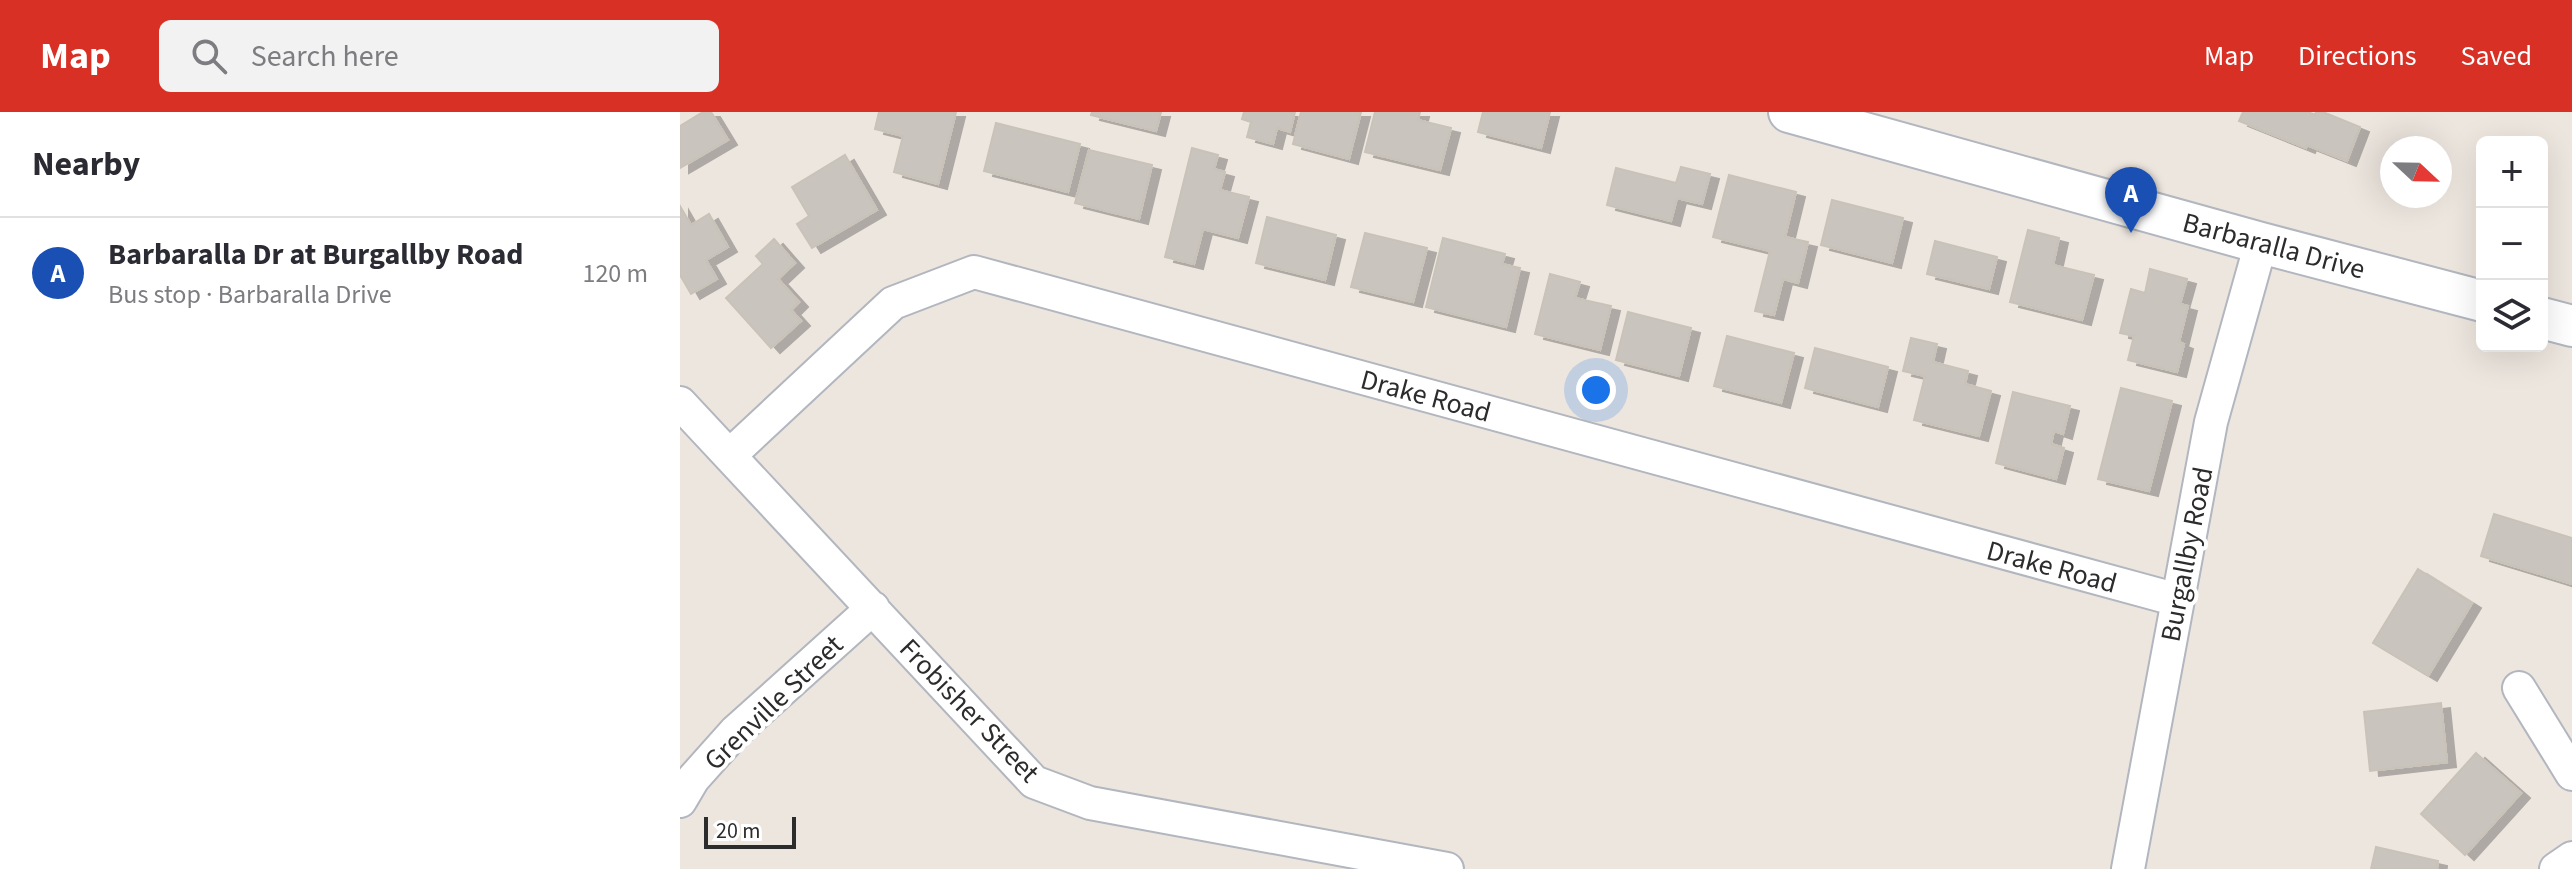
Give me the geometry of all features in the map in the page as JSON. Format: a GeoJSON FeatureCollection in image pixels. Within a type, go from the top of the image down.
{"type":"FeatureCollection","features":[{"type":"Feature","properties":{"kind":"street","name":"Barbaralla Drive"},"geometry":{"type":"LineString","coordinates":[[1789,112],[2476,299]]}},
{"type":"Feature","properties":{"kind":"street","name":"Burgallby Road"},"geometry":{"type":"LineString","coordinates":[[2128,869],[2211,422],[2261,243]]}},
{"type":"Feature","properties":{"kind":"street","name":"Drake Road"},"geometry":{"type":"LineString","coordinates":[[730,455],[893,303],[974,272],[2178,600]]}},
{"type":"Feature","properties":{"kind":"street"},"geometry":{"type":"LineString","coordinates":[[2548,320],[2572,326]]}},
{"type":"Feature","properties":{"kind":"street","name":"Frobisher Street"},"geometry":{"type":"LineString","coordinates":[[680,403],[1034,782],[1090,803],[1447,869]]}},
{"type":"Feature","properties":{"kind":"street","name":"Grenville Street"},"geometry":{"type":"LineString","coordinates":[[684,783],[735,732],[873,608]]}},
{"type":"Feature","properties":{"kind":"street"},"geometry":{"type":"LineString","coordinates":[[2519,688],[2572,774]]}},
{"type":"Feature","properties":{"kind":"street"},"geometry":{"type":"LineString","coordinates":[[2556,869],[2572,858]]}},
{"type":"Feature","properties":{"kind":"building"},"geometry":{"type":"Polygon","coordinates":[[[703,112],[711,112],[728,140],[680,168],[680,126],[703,112]]]}},
{"type":"Feature","properties":{"kind":"building"},"geometry":{"type":"Polygon","coordinates":[[[879,112],[956,112],[938,184],[894,172],[903,136],[875,129],[879,112]]]}},
{"type":"Feature","properties":{"kind":"building"},"geometry":{"type":"Polygon","coordinates":[[[1092,112],[1161,112],[1156,131],[1091,115],[1092,112]]]}},
{"type":"Feature","properties":{"kind":"building"},"geometry":{"type":"Polygon","coordinates":[[[1244,112],[1295,112],[1290,132],[1277,128],[1273,144],[1247,137],[1251,122],[1242,119],[1244,112]]]}},
{"type":"Feature","properties":{"kind":"building"},"geometry":{"type":"Polygon","coordinates":[[[1301,112],[1361,112],[1349,159],[1293,144],[1301,112]]]}},
{"type":"Feature","properties":{"kind":"building"},"geometry":{"type":"Polygon","coordinates":[[[1375,112],[1420,112],[1418,120],[1451,128],[1440,170],[1365,152],[1375,112]]]}},
{"type":"Feature","properties":{"kind":"building"},"geometry":{"type":"Polygon","coordinates":[[[1483,112],[1550,112],[1541,148],[1478,132],[1483,112]]]}},
{"type":"Feature","properties":{"kind":"building"},"geometry":{"type":"Polygon","coordinates":[[[2243,112],[2308,112],[2315,115],[2316,112],[2323,112],[2360,127],[2347,161],[2239,121],[2243,112]]]}},
{"type":"Feature","properties":{"kind":"building"},"geometry":{"type":"Polygon","coordinates":[[[996,123],[1080,144],[1068,192],[984,171],[996,123]]]}},
{"type":"Feature","properties":{"kind":"building"},"geometry":{"type":"Polygon","coordinates":[[[1192,148],[1218,155],[1214,169],[1225,172],[1220,190],[1249,197],[1238,238],[1203,229],[1194,264],[1165,257],[1192,148]]]}},
{"type":"Feature","properties":{"kind":"building"},"geometry":{"type":"Polygon","coordinates":[[[1089,150],[1152,165],[1139,219],[1075,203],[1089,150]]]}},
{"type":"Feature","properties":{"kind":"building"},"geometry":{"type":"Polygon","coordinates":[[[845,155],[877,210],[812,248],[797,224],[809,216],[792,187],[845,155]]]}},
{"type":"Feature","properties":{"kind":"building"},"geometry":{"type":"Polygon","coordinates":[[[1681,167],[1710,174],[1702,204],[1677,198],[1671,221],[1607,205],[1616,168],[1676,183],[1681,167]]]}},
{"type":"Feature","properties":{"kind":"building"},"geometry":{"type":"Polygon","coordinates":[[[1729,175],[1796,192],[1785,237],[1808,242],[1798,283],[1783,279],[1774,315],[1755,311],[1770,251],[1713,237],[1729,175]]]}},
{"type":"Feature","properties":{"kind":"building"},"geometry":{"type":"Polygon","coordinates":[[[1832,200],[1903,218],[1892,263],[1821,245],[1832,200]]]}},
{"type":"Feature","properties":{"kind":"building"},"geometry":{"type":"Polygon","coordinates":[[[680,206],[691,225],[709,214],[728,247],[706,260],[717,279],[691,294],[680,275],[680,206]]]}},
{"type":"Feature","properties":{"kind":"building"},"geometry":{"type":"Polygon","coordinates":[[[1267,217],[1336,235],[1325,280],[1256,263],[1267,217]]]}},
{"type":"Feature","properties":{"kind":"building"},"geometry":{"type":"Polygon","coordinates":[[[2028,230],[2059,238],[2053,265],[2094,275],[2082,320],[2010,302],[2028,230]]]}},
{"type":"Feature","properties":{"kind":"building"},"geometry":{"type":"Polygon","coordinates":[[[1365,233],[1427,248],[1413,302],[1351,287],[1365,233]]]}},
{"type":"Feature","properties":{"kind":"building"},"geometry":{"type":"Polygon","coordinates":[[[1443,238],[1505,254],[1502,264],[1520,268],[1506,327],[1426,307],[1443,238]]]}},
{"type":"Feature","properties":{"kind":"building"},"geometry":{"type":"Polygon","coordinates":[[[774,239],[795,263],[778,279],[799,302],[791,310],[801,321],[771,348],[726,298],[763,264],[756,256],[774,239]]]}},
{"type":"Feature","properties":{"kind":"building"},"geometry":{"type":"Polygon","coordinates":[[[1935,241],[1997,257],[1989,289],[1927,274],[1935,241]]]}},
{"type":"Feature","properties":{"kind":"building"},"geometry":{"type":"Polygon","coordinates":[[[2150,269],[2187,279],[2180,304],[2188,306],[2179,342],[2184,344],[2177,372],[2128,360],[2134,336],[2120,333],[2131,289],[2145,293],[2150,269]]]}},
{"type":"Feature","properties":{"kind":"building"},"geometry":{"type":"Polygon","coordinates":[[[1550,274],[1580,282],[1575,298],[1611,306],[1600,350],[1535,334],[1550,274]]]}},
{"type":"Feature","properties":{"kind":"building"},"geometry":{"type":"Polygon","coordinates":[[[1628,312],[1691,328],[1679,376],[1616,360],[1628,312]]]}},
{"type":"Feature","properties":{"kind":"building"},"geometry":{"type":"Polygon","coordinates":[[[1727,336],[1794,353],[1781,403],[1714,386],[1727,336]]]}},
{"type":"Feature","properties":{"kind":"building"},"geometry":{"type":"Polygon","coordinates":[[[1911,338],[1937,344],[1933,362],[1968,371],[1965,384],[1991,391],[1979,436],[1914,420],[1925,376],[1903,371],[1911,338]]]}},
{"type":"Feature","properties":{"kind":"building"},"geometry":{"type":"Polygon","coordinates":[[[1815,348],[1888,367],[1878,407],[1805,388],[1815,348]]]}},
{"type":"Feature","properties":{"kind":"building"},"geometry":{"type":"Polygon","coordinates":[[[2121,388],[2172,401],[2149,491],[2098,479],[2121,388]]]}},
{"type":"Feature","properties":{"kind":"building"},"geometry":{"type":"Polygon","coordinates":[[[2013,392],[2070,406],[2063,434],[2054,431],[2051,444],[2064,448],[2056,479],[1996,463],[2013,392]]]}},
{"type":"Feature","properties":{"kind":"building"},"geometry":{"type":"Polygon","coordinates":[[[2494,514],[2572,538],[2572,584],[2481,556],[2494,514]]]}},
{"type":"Feature","properties":{"kind":"building"},"geometry":{"type":"Polygon","coordinates":[[[2418,569],[2472,603],[2428,676],[2373,643],[2418,569]]]}},
{"type":"Feature","properties":{"kind":"building"},"geometry":{"type":"Polygon","coordinates":[[[2441,703],[2447,762],[2370,771],[2364,712],[2441,703]]]}},
{"type":"Feature","properties":{"kind":"building"},"geometry":{"type":"Polygon","coordinates":[[[2476,753],[2521,793],[2465,855],[2421,814],[2476,753]]]}},
{"type":"Feature","properties":{"kind":"building"},"geometry":{"type":"Polygon","coordinates":[[[2376,847],[2438,861],[2437,869],[2371,869],[2376,847]]]}},
{"type":"Feature","properties":{"kind":"place","name":"Barbaralla Dr at Burgallby Road"},"geometry":{"type":"Point","coordinates":[2131,233]}}]}
